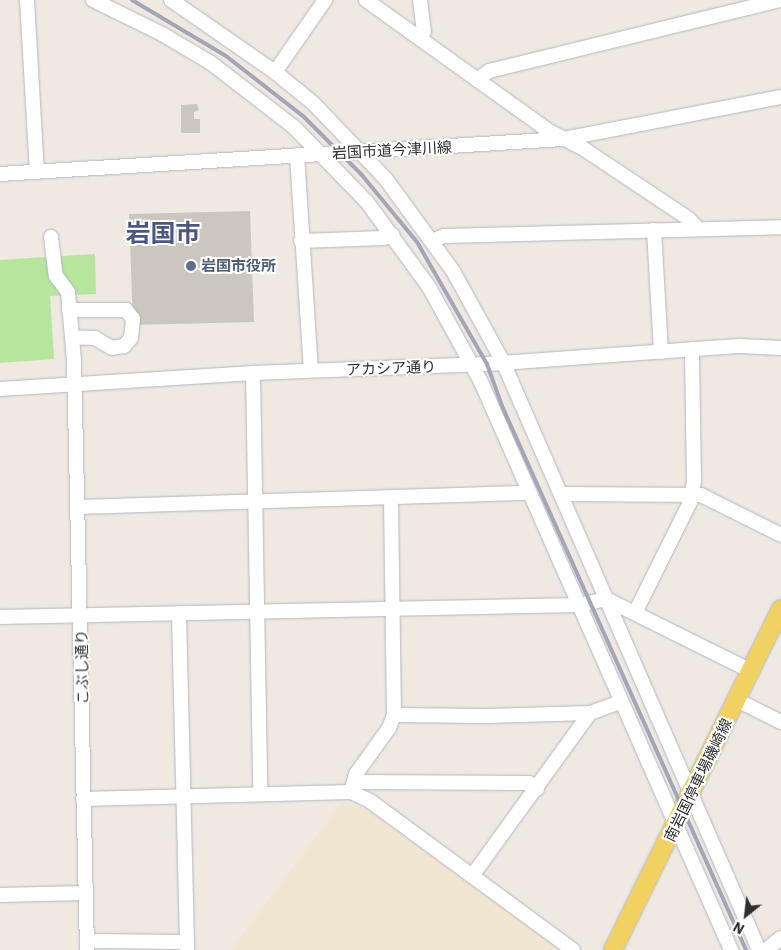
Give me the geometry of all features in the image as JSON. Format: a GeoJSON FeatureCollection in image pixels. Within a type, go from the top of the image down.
{"type":"FeatureCollection","features":[{"type":"Feature","properties":{"kind":"main road","name":"南岩国停車場磯崎線"},"geometry":{"type":"LineString","coordinates":[[613,950],[781,609]]}},
{"type":"Feature","properties":{"kind":"street"},"geometry":{"type":"LineString","coordinates":[[27,0],[37,172]]}},
{"type":"Feature","properties":{"kind":"street"},"geometry":{"type":"LineString","coordinates":[[93,0],[162,34],[211,63],[254,94],[324,154],[392,235],[430,287],[472,365],[580,605],[731,950]]}},
{"type":"Feature","properties":{"kind":"street"},"geometry":{"type":"LineString","coordinates":[[170,0],[275,72],[313,104],[362,152],[434,240],[468,296],[502,362],[759,950]]}},
{"type":"Feature","properties":{"kind":"street"},"geometry":{"type":"LineString","coordinates":[[275,72],[325,0]]}},
{"type":"Feature","properties":{"kind":"street"},"geometry":{"type":"LineString","coordinates":[[366,0],[563,139],[584,149],[689,219],[698,230]]}},
{"type":"Feature","properties":{"kind":"street"},"geometry":{"type":"LineString","coordinates":[[420,0],[424,31],[421,39]]}},
{"type":"Feature","properties":{"kind":"street"},"geometry":{"type":"LineString","coordinates":[[477,80],[489,71],[765,2],[780,0]]}},
{"type":"Feature","properties":{"kind":"street","name":"岩国市道今津川線"},"geometry":{"type":"LineString","coordinates":[[0,174],[563,139],[781,97]]}},
{"type":"Feature","properties":{"kind":"street"},"geometry":{"type":"LineString","coordinates":[[297,155],[301,241],[311,370]]}},
{"type":"Feature","properties":{"kind":"street"},"geometry":{"type":"LineString","coordinates":[[434,240],[444,236],[781,227]]}},
{"type":"Feature","properties":{"kind":"street"},"geometry":{"type":"LineString","coordinates":[[654,230],[661,352]]}},
{"type":"Feature","properties":{"kind":"street"},"geometry":{"type":"LineString","coordinates":[[301,241],[384,238],[392,235]]}},
{"type":"Feature","properties":{"kind":"street","name":"こぶし通り"},"geometry":{"type":"LineString","coordinates":[[50,237],[53,269],[68,292],[72,337],[81,616],[87,945]]}},
{"type":"Feature","properties":{"kind":"street"},"geometry":{"type":"LineString","coordinates":[[69,307],[126,310],[133,319],[131,338],[124,346],[112,348],[95,338],[72,337]]}},
{"type":"Feature","properties":{"kind":"street","name":"アカシア通り"},"geometry":{"type":"LineString","coordinates":[[0,389],[311,370],[472,365],[766,345],[781,348]]}},
{"type":"Feature","properties":{"kind":"street"},"geometry":{"type":"LineString","coordinates":[[635,613],[691,493],[692,349]]}},
{"type":"Feature","properties":{"kind":"street"},"geometry":{"type":"LineString","coordinates":[[253,373],[260,794]]}},
{"type":"Feature","properties":{"kind":"street"},"geometry":{"type":"LineString","coordinates":[[78,507],[391,500],[530,493]]}},
{"type":"Feature","properties":{"kind":"street"},"geometry":{"type":"LineString","coordinates":[[561,494],[691,493],[781,535]]}},
{"type":"Feature","properties":{"kind":"street"},"geometry":{"type":"LineString","coordinates":[[353,787],[356,774],[389,728],[394,715],[391,609],[391,500]]}},
{"type":"Feature","properties":{"kind":"street"},"geometry":{"type":"LineString","coordinates":[[0,616],[179,615],[580,605],[606,599],[751,672]]}},
{"type":"Feature","properties":{"kind":"street"},"geometry":{"type":"LineString","coordinates":[[87,945],[187,946],[179,615]]}},
{"type":"Feature","properties":{"kind":"street"},"geometry":{"type":"LineString","coordinates":[[737,700],[781,722]]}},
{"type":"Feature","properties":{"kind":"street"},"geometry":{"type":"LineString","coordinates":[[394,715],[486,716],[590,713],[621,702]]}},
{"type":"Feature","properties":{"kind":"street"},"geometry":{"type":"LineString","coordinates":[[472,876],[537,789],[590,713]]}},
{"type":"Feature","properties":{"kind":"street"},"geometry":{"type":"LineString","coordinates":[[83,799],[260,794],[353,787],[530,783],[537,789]]}},
{"type":"Feature","properties":{"kind":"street"},"geometry":{"type":"LineString","coordinates":[[353,787],[573,950]]}},
{"type":"Feature","properties":{"kind":"street"},"geometry":{"type":"LineString","coordinates":[[0,894],[85,893]]}},
{"type":"Feature","properties":{"kind":"street"},"geometry":{"type":"LineString","coordinates":[[766,950],[781,938]]}},
{"type":"Feature","properties":{"kind":"shaded area"},"geometry":{"type":"Polygon","coordinates":[[[343,801],[369,811],[563,950],[231,950],[343,801]]]}},
{"type":"Feature","properties":{"kind":"green space"},"geometry":{"type":"Polygon","coordinates":[[[95,254],[96,294],[50,296],[54,359],[0,363],[0,260],[95,254]]]}},
{"type":"Feature","properties":{"kind":"building"},"geometry":{"type":"Polygon","coordinates":[[[197,104],[199,110],[194,112],[194,119],[200,119],[200,133],[181,133],[181,105],[197,104]]]}},
{"type":"Feature","properties":{"kind":"building","name":"岩国市役所"},"geometry":{"type":"Polygon","coordinates":[[[250,211],[254,322],[133,325],[129,214],[250,211]]]}},
{"type":"Feature","properties":{"kind":"railway"},"geometry":{"type":"LineString","coordinates":[[132,0],[226,56],[304,117],[361,174],[417,242],[487,364],[502,406],[746,950]]}},
{"type":"Feature","properties":{"kind":"place","name":"岩国市役所"},"geometry":{"type":"Point","coordinates":[191,266]}},
{"type":"Feature","properties":{"kind":"district","name":"岩国市"},"geometry":{"type":"Point","coordinates":[163,233]}}]}
